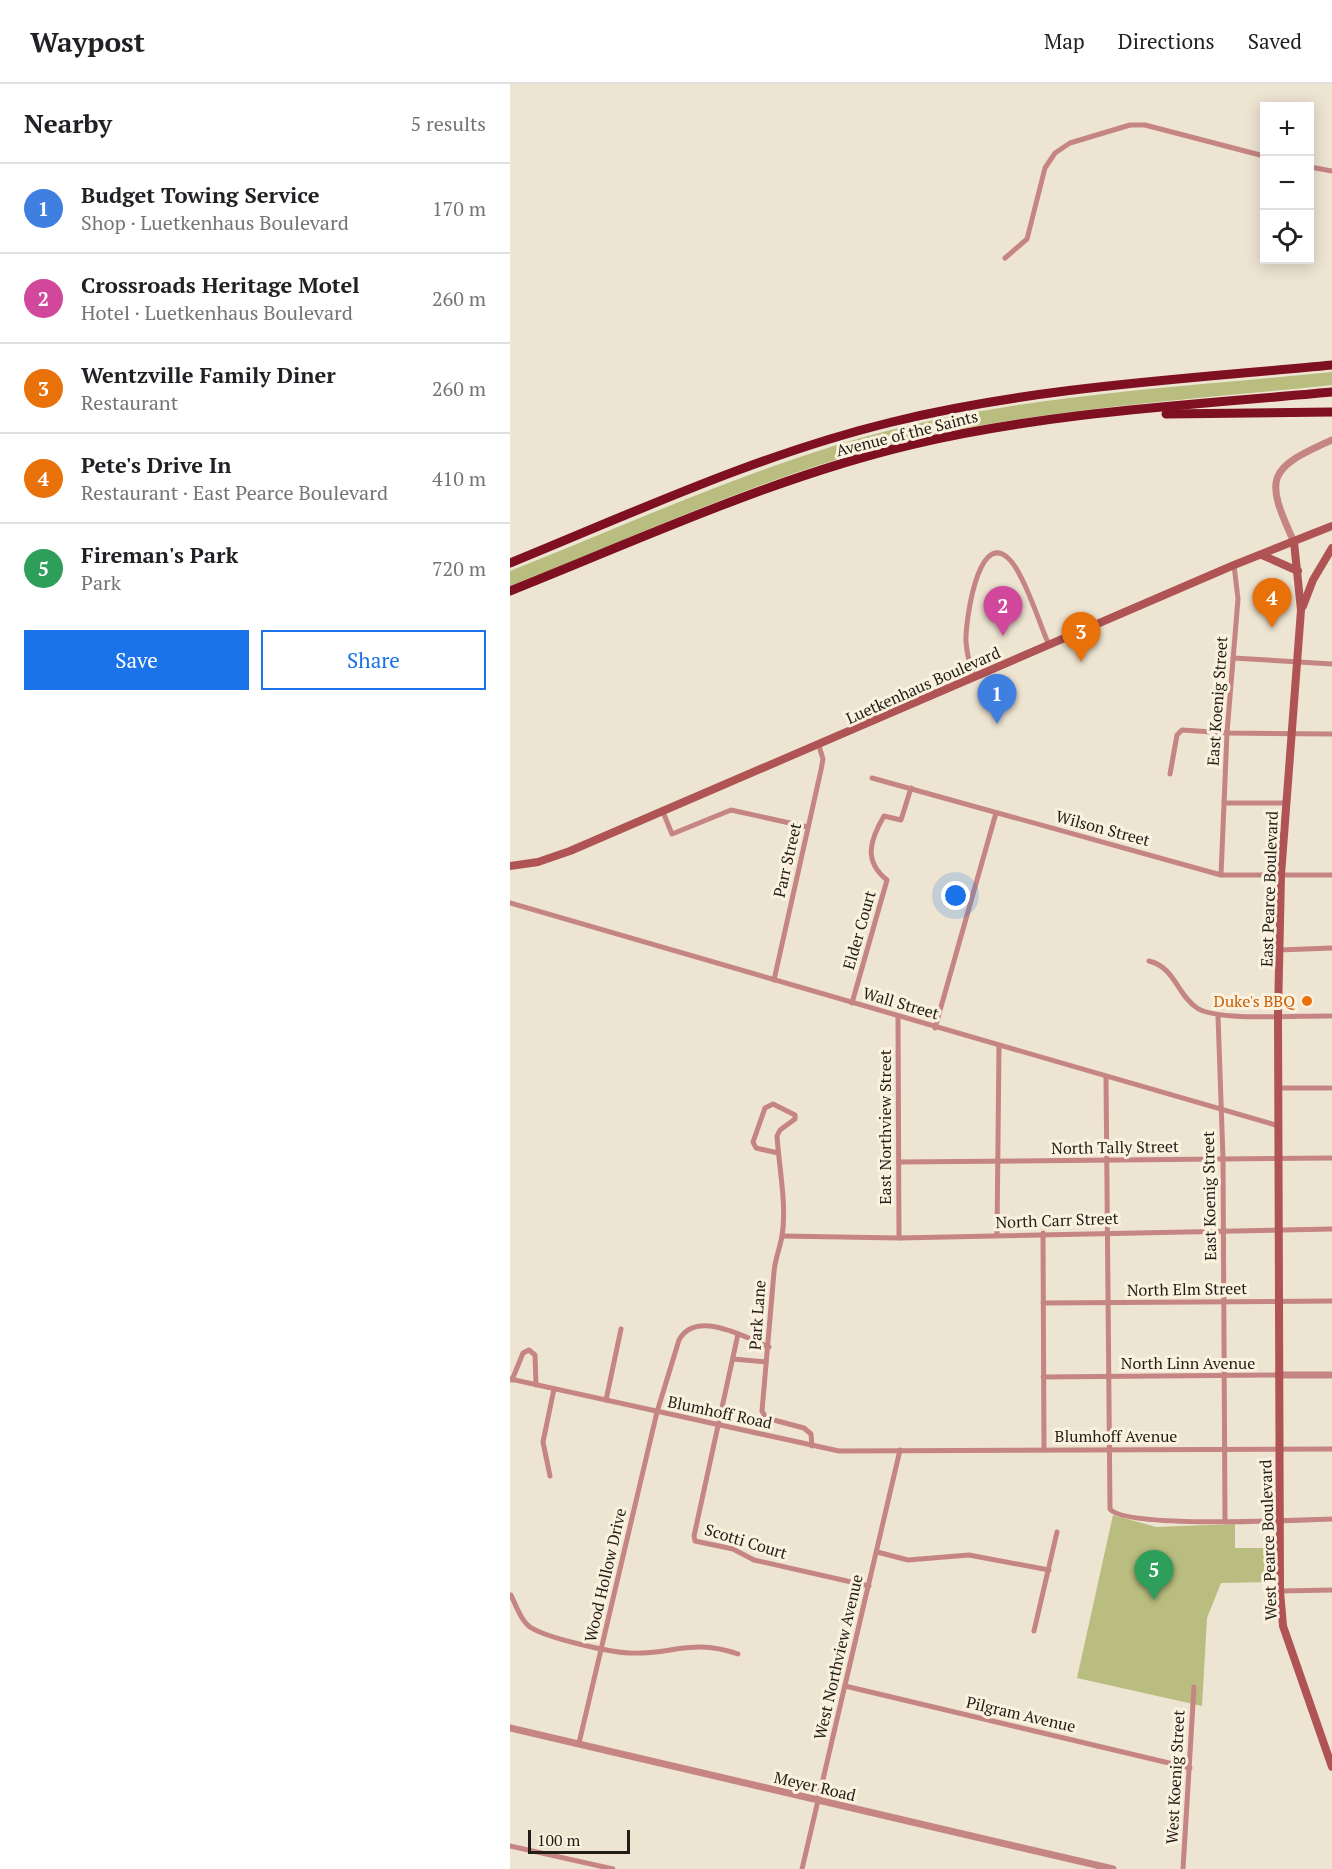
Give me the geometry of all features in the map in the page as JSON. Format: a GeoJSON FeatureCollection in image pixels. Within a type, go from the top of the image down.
{"type":"FeatureCollection","features":[{"type":"Feature","properties":{"kind":"highway","name":"Avenue of the Saints"},"geometry":{"type":"LineString","coordinates":[[510,563],[753,466],[823,441],[893,422],[966,406],[1039,395],[1332,365]]}},
{"type":"Feature","properties":{"kind":"highway","name":"Avenue of the Saints"},"geometry":{"type":"LineString","coordinates":[[510,591],[736,500],[850,461],[968,432],[1106,414],[1332,392]]}},
{"type":"Feature","properties":{"kind":"highway"},"geometry":{"type":"LineString","coordinates":[[1106,414],[1332,412]]}},
{"type":"Feature","properties":{"kind":"main road","name":"Luetkenhaus Boulevard"},"geometry":{"type":"LineString","coordinates":[[511,871],[570,851],[663,812],[1049,645],[1332,526]]}},
{"type":"Feature","properties":{"kind":"main road","name":"East Pearce Boulevard"},"geometry":{"type":"LineString","coordinates":[[1278,1375],[1278,1015],[1281,875],[1301,610],[1294,542]]}},
{"type":"Feature","properties":{"kind":"main road"},"geometry":{"type":"LineString","coordinates":[[1301,610],[1313,580],[1332,548]]}},
{"type":"Feature","properties":{"kind":"main road"},"geometry":{"type":"LineString","coordinates":[[1262,555],[1298,571]]}},
{"type":"Feature","properties":{"kind":"main road","name":"West Pearce Boulevard"},"geometry":{"type":"LineString","coordinates":[[1278,1375],[1278,1520],[1283,1626],[1332,1767]]}},
{"type":"Feature","properties":{"kind":"street"},"geometry":{"type":"LineString","coordinates":[[1005,258],[1027,239],[1045,168],[1055,153],[1070,143],[1130,125],[1145,125],[1260,155]]}},
{"type":"Feature","properties":{"kind":"street"},"geometry":{"type":"LineString","coordinates":[[1314,168],[1332,171]]}},
{"type":"Feature","properties":{"kind":"street","name":"East Pearce Boulevard"},"geometry":{"type":"LineString","coordinates":[[1294,542],[1275,493],[1277,475],[1289,460],[1332,440]]}},
{"type":"Feature","properties":{"kind":"street"},"geometry":{"type":"LineString","coordinates":[[974,678],[965,640],[971,598],[981,563],[994,554],[1002,554],[1009,558],[1017,570],[1049,645]]}},
{"type":"Feature","properties":{"kind":"street","name":"East Koenig Street"},"geometry":{"type":"LineString","coordinates":[[1221,875],[1227,733],[1238,599],[1234,566]]}},
{"type":"Feature","properties":{"kind":"street"},"geometry":{"type":"LineString","coordinates":[[1233,658],[1332,664]]}},
{"type":"Feature","properties":{"kind":"street"},"geometry":{"type":"LineString","coordinates":[[1170,774],[1177,735],[1182,730],[1332,734]]}},
{"type":"Feature","properties":{"kind":"street","name":"Parr Street"},"geometry":{"type":"LineString","coordinates":[[774,980],[823,759],[819,746]]}},
{"type":"Feature","properties":{"kind":"street","name":"Wilson Street"},"geometry":{"type":"LineString","coordinates":[[872,778],[1221,875],[1332,875]]}},
{"type":"Feature","properties":{"kind":"street","name":"Elder Court"},"geometry":{"type":"LineString","coordinates":[[852,1003],[887,880],[875,871],[871,848],[873,838],[884,816],[901,820],[911,788]]}},
{"type":"Feature","properties":{"kind":"street"},"geometry":{"type":"LineString","coordinates":[[1224,803],[1286,803]]}},
{"type":"Feature","properties":{"kind":"street"},"geometry":{"type":"LineString","coordinates":[[663,812],[672,834],[731,810],[808,827]]}},
{"type":"Feature","properties":{"kind":"street"},"geometry":{"type":"LineString","coordinates":[[935,1028],[996,813]]}},
{"type":"Feature","properties":{"kind":"street","name":"Wall Street"},"geometry":{"type":"LineString","coordinates":[[512,903],[935,1028],[1279,1126]]}},
{"type":"Feature","properties":{"kind":"street"},"geometry":{"type":"LineString","coordinates":[[1280,950],[1332,948]]}},
{"type":"Feature","properties":{"kind":"street"},"geometry":{"type":"LineString","coordinates":[[1149,961],[1161,964],[1181,988],[1188,1001],[1199,1010],[1218,1016],[1332,1016]]}},
{"type":"Feature","properties":{"kind":"street","name":"East Northview Street"},"geometry":{"type":"LineString","coordinates":[[898,1016],[899,1238]]}},
{"type":"Feature","properties":{"kind":"street","name":"East Koenig Street"},"geometry":{"type":"LineString","coordinates":[[1218,1016],[1223,1158],[1224,1377]]}},
{"type":"Feature","properties":{"kind":"street"},"geometry":{"type":"LineString","coordinates":[[997,1235],[999,1046]]}},
{"type":"Feature","properties":{"kind":"street"},"geometry":{"type":"LineString","coordinates":[[1106,1077],[1108,1504],[1113,1513],[1158,1521],[1332,1520]]}},
{"type":"Feature","properties":{"kind":"street"},"geometry":{"type":"LineString","coordinates":[[1278,1088],[1332,1088]]}},
{"type":"Feature","properties":{"kind":"street","name":"Park Lane"},"geometry":{"type":"LineString","coordinates":[[778,1153],[756,1148],[753,1142],[765,1108],[772,1104],[795,1115],[795,1119],[780,1130],[778,1153],[782,1236],[776,1251],[762,1412],[766,1418],[804,1428],[811,1434],[812,1446]]}},
{"type":"Feature","properties":{"kind":"street","name":"North Tally Street"},"geometry":{"type":"LineString","coordinates":[[899,1162],[1107,1162],[1223,1158],[1332,1158]]}},
{"type":"Feature","properties":{"kind":"street","name":"North Carr Street"},"geometry":{"type":"LineString","coordinates":[[782,1236],[899,1238],[1043,1233],[1332,1229]]}},
{"type":"Feature","properties":{"kind":"street"},"geometry":{"type":"LineString","coordinates":[[1043,1233],[1044,1450]]}},
{"type":"Feature","properties":{"kind":"street","name":"North Elm Street"},"geometry":{"type":"LineString","coordinates":[[1043,1303],[1332,1300]]}},
{"type":"Feature","properties":{"kind":"street","name":"Wood Hollow Drive"},"geometry":{"type":"LineString","coordinates":[[579,1743],[657,1413],[683,1332],[698,1325],[738,1334],[769,1347]]}},
{"type":"Feature","properties":{"kind":"street"},"geometry":{"type":"LineString","coordinates":[[606,1400],[621,1329]]}},
{"type":"Feature","properties":{"kind":"street"},"geometry":{"type":"LineString","coordinates":[[720,1425],[738,1334]]}},
{"type":"Feature","properties":{"kind":"street","name":"Blumhoff Road"},"geometry":{"type":"LineString","coordinates":[[536,1384],[537,1363],[535,1355],[529,1350],[523,1353],[511,1379],[657,1413],[839,1451],[900,1450]]}},
{"type":"Feature","properties":{"kind":"street"},"geometry":{"type":"LineString","coordinates":[[733,1359],[766,1362]]}},
{"type":"Feature","properties":{"kind":"street","name":"North Linn Avenue"},"geometry":{"type":"LineString","coordinates":[[1043,1377],[1332,1375]]}},
{"type":"Feature","properties":{"kind":"street"},"geometry":{"type":"LineString","coordinates":[[1224,1377],[1225,1520]]}},
{"type":"Feature","properties":{"kind":"street"},"geometry":{"type":"LineString","coordinates":[[550,1476],[543,1442],[554,1389]]}},
{"type":"Feature","properties":{"kind":"street","name":"Scotti Court"},"geometry":{"type":"LineString","coordinates":[[720,1425],[694,1536],[695,1541],[733,1549],[754,1560],[869,1586]]}},
{"type":"Feature","properties":{"kind":"street","name":"Blumhoff Avenue"},"geometry":{"type":"LineString","coordinates":[[900,1450],[1332,1449]]}},
{"type":"Feature","properties":{"kind":"street","name":"West Northview Avenue"},"geometry":{"type":"LineString","coordinates":[[802,1869],[900,1450]]}},
{"type":"Feature","properties":{"kind":"street"},"geometry":{"type":"LineString","coordinates":[[1034,1631],[1057,1532]]}},
{"type":"Feature","properties":{"kind":"street"},"geometry":{"type":"LineString","coordinates":[[877,1552],[908,1560],[969,1555],[1048,1570]]}},
{"type":"Feature","properties":{"kind":"street"},"geometry":{"type":"LineString","coordinates":[[1280,1591],[1332,1590]]}},
{"type":"Feature","properties":{"kind":"street"},"geometry":{"type":"LineString","coordinates":[[512,1595],[520,1614],[530,1627],[548,1635],[630,1653],[699,1646],[718,1647],[738,1654]]}},
{"type":"Feature","properties":{"kind":"street","name":"Pilgram Avenue"},"geometry":{"type":"LineString","coordinates":[[846,1686],[1190,1768]]}},
{"type":"Feature","properties":{"kind":"street","name":"West Koenig Street"},"geometry":{"type":"LineString","coordinates":[[1183,1869],[1194,1687]]}},
{"type":"Feature","properties":{"kind":"street","name":"Meyer Road"},"geometry":{"type":"LineString","coordinates":[[510,1728],[1113,1869]]}},
{"type":"Feature","properties":{"kind":"street"},"geometry":{"type":"LineString","coordinates":[[510,1846],[613,1869]]}},
{"type":"Feature","properties":{"kind":"green space"},"geometry":{"type":"Polygon","coordinates":[[[1332,372],[1332,385],[1044,415],[930,435],[874,449],[827,462],[690,512],[510,587],[510,571],[728,483],[861,438],[919,423],[1036,402],[1332,372]]]}},
{"type":"Feature","properties":{"kind":"green space"},"geometry":{"type":"Polygon","coordinates":[[[1113,1515],[1156,1527],[1235,1524],[1235,1548],[1271,1548],[1272,1582],[1221,1583],[1207,1618],[1202,1706],[1077,1678],[1113,1515]]]}},
{"type":"Feature","properties":{"kind":"place","name":"Pete's Drive In"},"geometry":{"type":"Point","coordinates":[1272,628]}},
{"type":"Feature","properties":{"kind":"place","name":"Crossroads Heritage Motel"},"geometry":{"type":"Point","coordinates":[1003,636]}},
{"type":"Feature","properties":{"kind":"place","name":"Wentzville Family Diner"},"geometry":{"type":"Point","coordinates":[1081,662]}},
{"type":"Feature","properties":{"kind":"place","name":"Budget Towing Service"},"geometry":{"type":"Point","coordinates":[997,724]}},
{"type":"Feature","properties":{"kind":"place","name":"Duke's BBQ"},"geometry":{"type":"Point","coordinates":[1307,1001]}},
{"type":"Feature","properties":{"kind":"place","name":"Fireman's Park"},"geometry":{"type":"Point","coordinates":[1154,1600]}}]}
